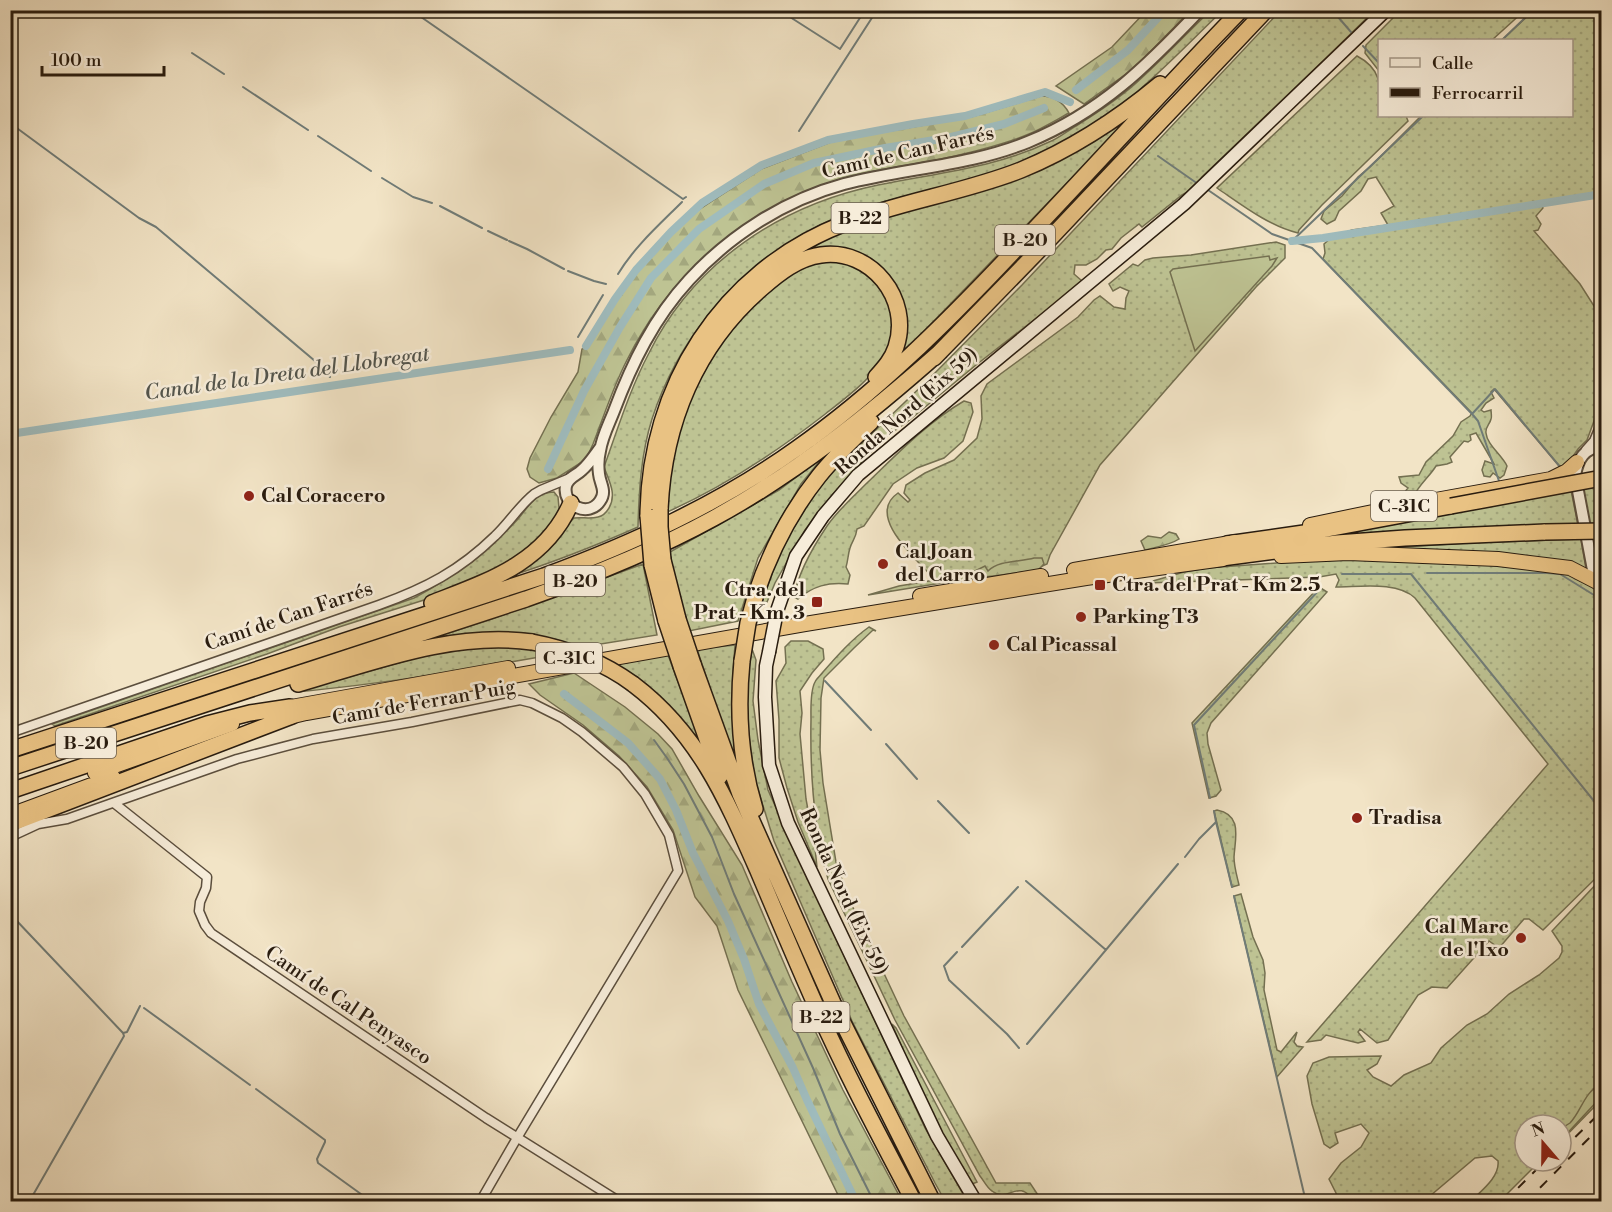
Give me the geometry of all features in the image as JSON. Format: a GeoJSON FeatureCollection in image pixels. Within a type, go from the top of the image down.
{"type":"FeatureCollection","features":[{"type":"Feature","properties":{"kind":"highway","name":"B-20"},"geometry":{"type":"LineString","coordinates":[[10,750],[544,576],[599,556],[668,525],[735,488],[796,450],[893,372],[988,279],[1240,10]]}},
{"type":"Feature","properties":{"kind":"highway","name":"B-20"},"geometry":{"type":"LineString","coordinates":[[10,768],[526,599],[638,556],[715,518],[788,473],[821,449],[885,400],[941,351],[1266,10]]}},
{"type":"Feature","properties":{"kind":"highway","name":"B-22"},"geometry":{"type":"LineString","coordinates":[[914,1202],[817,1009],[739,828],[672,620],[657,563],[660,527],[654,512],[649,478],[657,436],[678,378],[698,343],[738,293],[761,273],[805,242],[842,224],[1000,177],[1056,154],[1125,111],[1206,46]]}},
{"type":"Feature","properties":{"kind":"highway","name":"B-22"},"geometry":{"type":"LineString","coordinates":[[654,512],[673,423],[687,387],[707,351],[739,310],[770,281],[803,260],[830,254],[852,258],[877,273],[886,282],[893,296],[900,323],[897,345],[888,363],[833,422]]}},
{"type":"Feature","properties":{"kind":"highway"},"geometry":{"type":"LineString","coordinates":[[770,858],[752,798],[743,756],[739,707],[742,661],[748,623],[756,594],[784,529],[819,476],[941,351]]}},
{"type":"Feature","properties":{"kind":"highway","name":"C-31C"},"geometry":{"type":"LineString","coordinates":[[1227,544],[1397,507],[1551,479],[1567,471],[1580,458]]}},
{"type":"Feature","properties":{"kind":"highway","name":"C-31C"},"geometry":{"type":"LineString","coordinates":[[10,815],[321,700],[1227,544],[1311,532],[1602,478]]}},
{"type":"Feature","properties":{"kind":"highway"},"geometry":{"type":"LineString","coordinates":[[313,652],[355,632],[488,582],[500,575],[518,564],[549,538],[560,525],[568,498]]}},
{"type":"Feature","properties":{"kind":"highway","name":"C-31C"},"geometry":{"type":"LineString","coordinates":[[10,805],[249,718],[805,624],[1214,559],[1337,543],[1406,538],[1602,531]]}},
{"type":"Feature","properties":{"kind":"highway"},"geometry":{"type":"LineString","coordinates":[[1214,559],[1348,553],[1498,559],[1570,568],[1600,584]]}},
{"type":"Feature","properties":{"kind":"highway"},"geometry":{"type":"LineString","coordinates":[[162,717],[259,695],[443,645],[486,639],[532,642],[558,648],[607,667],[633,684],[668,714],[687,736],[712,776],[739,828]]}},
{"type":"Feature","properties":{"kind":"highway","name":"B-22"},"geometry":{"type":"LineString","coordinates":[[687,665],[740,794],[833,1003],[933,1202]]}},
{"type":"Feature","properties":{"kind":"highway"},"geometry":{"type":"LineString","coordinates":[[10,791],[207,724],[250,713],[291,712]]}},
{"type":"Feature","properties":{"kind":"highway"},"geometry":{"type":"LineString","coordinates":[[10,824],[229,741],[291,712]]}},
{"type":"Feature","properties":{"kind":"main road","name":"Ronda Nord (Eix 59)"},"geometry":{"type":"LineString","coordinates":[[976,1202],[937,1136],[788,823],[769,765],[765,697],[766,666],[777,611],[796,556],[823,516],[858,475],[1184,204],[1386,10]]}},
{"type":"Feature","properties":{"kind":"street","name":"Camí de Can Farrés"},"geometry":{"type":"LineString","coordinates":[[600,448],[630,370],[665,309],[701,267],[729,243],[777,211],[817,193],[863,180],[987,155],[1009,149],[1045,134],[1076,118],[1125,84],[1200,10]]}},
{"type":"Feature","properties":{"kind":"street"},"geometry":{"type":"LineString","coordinates":[[1600,584],[1593,570],[1575,475],[1580,458],[1594,441],[1602,422]]}},
{"type":"Feature","properties":{"kind":"street"},"geometry":{"type":"LineString","coordinates":[[1580,458],[1592,447],[1602,446]]}},
{"type":"Feature","properties":{"kind":"street"},"geometry":{"type":"LineString","coordinates":[[568,498],[566,486],[600,448]]}},
{"type":"Feature","properties":{"kind":"street"},"geometry":{"type":"LineString","coordinates":[[599,479],[600,448]]}},
{"type":"Feature","properties":{"kind":"street"},"geometry":{"type":"LineString","coordinates":[[551,486],[558,486],[582,509],[597,505],[603,494],[599,479],[592,473],[575,475]]}},
{"type":"Feature","properties":{"kind":"street","name":"Camí de Can Farrés"},"geometry":{"type":"LineString","coordinates":[[10,733],[420,590],[468,560],[498,533],[529,498],[575,475]]}},
{"type":"Feature","properties":{"kind":"street","name":"Camí de Ferran Puig"},"geometry":{"type":"LineString","coordinates":[[10,837],[38,824],[67,819],[237,759],[313,739],[520,700],[562,718],[582,732],[623,767],[645,794],[669,835],[678,872],[480,1202]]}},
{"type":"Feature","properties":{"kind":"street","name":"Camí de Cal Penyasco"},"geometry":{"type":"LineString","coordinates":[[114,803],[207,877],[199,911],[205,926],[211,933],[517,1138],[620,1202]]}},
{"type":"Feature","properties":{"kind":"green space"},"geometry":{"type":"Polygon","coordinates":[[[1147,10],[1190,11],[1126,74],[1084,104],[1056,86],[1112,47],[1147,10]]]}},
{"type":"Feature","properties":{"kind":"green space"},"geometry":{"type":"Polygon","coordinates":[[[1400,10],[1524,11],[1493,39],[1378,39],[1378,70],[1365,53],[1366,45],[1400,10]]]}},
{"type":"Feature","properties":{"kind":"green space"},"geometry":{"type":"Polygon","coordinates":[[[1210,11],[1222,11],[1127,102],[1078,134],[1029,158],[986,175],[852,211],[799,237],[750,272],[728,292],[691,338],[663,391],[645,445],[638,527],[573,554],[507,577],[538,554],[574,518],[598,517],[608,510],[612,493],[604,467],[636,381],[649,353],[668,320],[690,291],[744,242],[775,223],[842,194],[986,164],[1029,151],[1053,140],[1128,90],[1210,11]]]}},
{"type":"Feature","properties":{"kind":"green space"},"geometry":{"type":"Polygon","coordinates":[[[1280,11],[1374,11],[1202,177],[1195,188],[1182,195],[1142,227],[1139,224],[1121,238],[1112,249],[1106,250],[1097,259],[1086,265],[1075,265],[1074,274],[1082,281],[1071,291],[883,439],[832,495],[805,530],[767,602],[762,602],[780,551],[808,503],[831,473],[1022,285],[1280,11]]]}},
{"type":"Feature","properties":{"kind":"green space"},"geometry":{"type":"Polygon","coordinates":[[[1533,11],[1601,11],[1601,194],[1541,204],[1543,208],[1536,216],[1541,224],[1538,230],[1534,231],[1580,284],[1601,317],[1601,402],[1587,440],[1567,465],[1561,468],[1494,389],[1491,392],[1494,398],[1481,410],[1484,412],[1491,410],[1486,433],[1489,442],[1507,466],[1504,475],[1500,478],[1493,473],[1490,477],[1484,476],[1482,470],[1485,461],[1494,464],[1476,433],[1470,435],[1471,440],[1464,441],[1450,457],[1452,462],[1436,466],[1414,496],[1407,497],[1404,493],[1408,488],[1401,483],[1399,477],[1419,475],[1426,462],[1453,436],[1461,422],[1472,413],[1323,259],[1324,244],[1332,237],[1352,230],[1388,225],[1381,213],[1394,206],[1376,177],[1368,179],[1361,191],[1339,211],[1335,220],[1327,224],[1321,219],[1324,211],[1342,196],[1358,177],[1420,117],[1573,117],[1573,39],[1503,39],[1533,11]]]}},
{"type":"Feature","properties":{"kind":"green space"},"geometry":{"type":"Polygon","coordinates":[[[1357,56],[1372,67],[1378,79],[1378,117],[1406,117],[1408,121],[1322,205],[1298,233],[1266,220],[1217,188],[1357,56]]]}},
{"type":"Feature","properties":{"kind":"green space"},"geometry":{"type":"Polygon","coordinates":[[[1041,96],[1058,100],[1069,113],[1034,132],[998,145],[946,158],[848,177],[779,204],[747,223],[691,270],[645,327],[622,370],[587,457],[557,478],[539,483],[530,477],[527,469],[530,458],[578,372],[582,349],[588,347],[621,293],[644,263],[695,212],[761,169],[831,142],[971,117],[1041,96]]]}},
{"type":"Feature","properties":{"kind":"green space"},"geometry":{"type":"Polygon","coordinates":[[[1128,118],[905,351],[902,349],[885,274],[810,251],[808,247],[854,225],[928,205],[1128,118]]]}},
{"type":"Feature","properties":{"kind":"green space"},"geometry":{"type":"Polygon","coordinates":[[[1276,242],[1285,245],[1285,258],[1256,287],[1100,465],[1047,564],[868,595],[899,586],[935,580],[898,538],[887,514],[889,503],[898,493],[908,502],[910,500],[904,493],[906,485],[925,473],[954,460],[977,438],[982,419],[981,396],[987,384],[1078,317],[1100,296],[1114,307],[1125,309],[1129,291],[1120,287],[1113,291],[1109,284],[1133,264],[1138,266],[1145,260],[1153,258],[1191,255],[1276,242]]]}},
{"type":"Feature","properties":{"kind":"green space"},"geometry":{"type":"Polygon","coordinates":[[[1269,256],[1270,260],[1277,258],[1272,266],[1195,351],[1170,272],[1173,269],[1269,256]]]}},
{"type":"Feature","properties":{"kind":"green space"},"geometry":{"type":"Polygon","coordinates":[[[838,261],[858,266],[868,272],[885,297],[892,321],[892,337],[884,357],[861,385],[805,429],[727,481],[665,513],[669,457],[695,383],[727,332],[781,279],[810,263],[838,261]]]}},
{"type":"Feature","properties":{"kind":"green space"},"geometry":{"type":"Polygon","coordinates":[[[964,401],[971,403],[973,412],[963,441],[944,458],[917,468],[893,484],[864,526],[857,529],[849,550],[846,567],[850,575],[848,584],[821,586],[798,599],[794,597],[807,560],[836,514],[914,438],[938,418],[964,401]]]}},
{"type":"Feature","properties":{"kind":"green space"},"geometry":{"type":"Polygon","coordinates":[[[823,457],[801,484],[758,558],[738,621],[689,631],[672,572],[670,552],[779,490],[823,457]]]}},
{"type":"Feature","properties":{"kind":"green space"},"geometry":{"type":"Polygon","coordinates":[[[1601,484],[1601,524],[1589,525],[1582,488],[1601,484]]]}},
{"type":"Feature","properties":{"kind":"green space"},"geometry":{"type":"Polygon","coordinates":[[[1571,490],[1578,525],[1229,552],[1571,490]]]}},
{"type":"Feature","properties":{"kind":"green space"},"geometry":{"type":"Polygon","coordinates":[[[554,492],[558,497],[559,508],[557,518],[547,530],[516,559],[479,578],[424,600],[339,627],[267,654],[55,726],[52,724],[414,598],[457,572],[482,553],[507,531],[537,497],[554,492]]]}},
{"type":"Feature","properties":{"kind":"green space"},"geometry":{"type":"Polygon","coordinates":[[[1169,532],[1176,534],[1179,539],[1145,550],[1141,541],[1148,536],[1161,538],[1169,532]]]}},
{"type":"Feature","properties":{"kind":"green space"},"geometry":{"type":"Polygon","coordinates":[[[1581,539],[1586,569],[1372,549],[1467,543],[1581,539]]]}},
{"type":"Feature","properties":{"kind":"green space"},"geometry":{"type":"Polygon","coordinates":[[[1042,558],[1044,564],[1038,570],[982,577],[975,571],[985,566],[988,571],[1004,563],[1042,558]]]}},
{"type":"Feature","properties":{"kind":"green space"},"geometry":{"type":"Polygon","coordinates":[[[1376,559],[1557,570],[1583,579],[1601,595],[1601,873],[1543,930],[1529,919],[1524,919],[1499,948],[1489,941],[1447,988],[1432,987],[1418,995],[1388,1040],[1377,1043],[1360,1029],[1358,1032],[1365,1041],[1358,1043],[1326,1035],[1321,1040],[1307,1042],[1548,764],[1415,598],[1407,593],[1378,586],[1336,587],[1339,580],[1336,574],[1319,577],[1146,583],[1207,568],[1318,560],[1376,559]]]}},
{"type":"Feature","properties":{"kind":"green space"},"geometry":{"type":"Polygon","coordinates":[[[643,564],[657,635],[582,647],[517,635],[374,657],[489,620],[643,564]]]}},
{"type":"Feature","properties":{"kind":"green space"},"geometry":{"type":"Polygon","coordinates":[[[1319,587],[1327,592],[1211,723],[1207,733],[1208,744],[1221,790],[1216,796],[1209,798],[1192,723],[1319,587]]]}},
{"type":"Feature","properties":{"kind":"green space"},"geometry":{"type":"Polygon","coordinates":[[[869,627],[876,631],[873,630],[824,678],[821,698],[820,750],[823,783],[836,862],[848,897],[904,1016],[996,1183],[1030,1183],[1042,1201],[1034,1201],[1023,1191],[998,1194],[989,1188],[980,1176],[895,1020],[828,879],[819,840],[812,779],[812,690],[816,680],[834,660],[869,627]]]}},
{"type":"Feature","properties":{"kind":"green space"},"geometry":{"type":"Polygon","coordinates":[[[791,641],[808,641],[823,649],[824,659],[800,691],[802,713],[800,734],[806,799],[817,867],[798,822],[779,758],[776,681],[786,663],[785,647],[791,641]]]}},
{"type":"Feature","properties":{"kind":"green space"},"geometry":{"type":"Polygon","coordinates":[[[475,645],[512,646],[557,654],[460,671],[296,692],[437,652],[475,645]]]}},
{"type":"Feature","properties":{"kind":"green space"},"geometry":{"type":"Polygon","coordinates":[[[735,645],[732,707],[737,769],[697,649],[735,645]]]}},
{"type":"Feature","properties":{"kind":"green space"},"geometry":{"type":"Polygon","coordinates":[[[752,649],[756,660],[753,701],[768,790],[925,1128],[967,1201],[945,1201],[935,1183],[852,1021],[774,841],[755,780],[746,715],[747,682],[752,649]]]}},
{"type":"Feature","properties":{"kind":"green space"},"geometry":{"type":"Polygon","coordinates":[[[668,655],[703,749],[613,665],[668,655]]]}},
{"type":"Feature","properties":{"kind":"green space"},"geometry":{"type":"Polygon","coordinates":[[[574,673],[625,707],[658,734],[672,749],[742,865],[792,982],[843,1090],[902,1201],[841,1201],[738,990],[717,926],[695,897],[673,830],[647,787],[619,756],[529,684],[574,673]]]}},
{"type":"Feature","properties":{"kind":"green space"},"geometry":{"type":"Polygon","coordinates":[[[1217,810],[1231,817],[1236,828],[1234,861],[1239,885],[1232,887],[1214,811],[1217,810]]]}},
{"type":"Feature","properties":{"kind":"green space"},"geometry":{"type":"Polygon","coordinates":[[[1601,879],[1601,1100],[1573,1129],[1573,1113],[1513,1113],[1513,1173],[1528,1173],[1500,1201],[1471,1201],[1496,1173],[1498,1161],[1492,1156],[1475,1158],[1424,1201],[1340,1201],[1329,1179],[1341,1163],[1361,1147],[1369,1133],[1361,1124],[1335,1133],[1338,1143],[1330,1148],[1324,1144],[1312,1104],[1307,1076],[1313,1063],[1329,1057],[1381,1056],[1377,1064],[1367,1070],[1373,1077],[1391,1086],[1404,1075],[1431,1063],[1441,1048],[1467,1025],[1487,1014],[1509,994],[1539,975],[1559,958],[1562,946],[1552,931],[1601,879]]]}},
{"type":"Feature","properties":{"kind":"green space"},"geometry":{"type":"Polygon","coordinates":[[[1241,894],[1253,937],[1263,960],[1264,990],[1277,1050],[1281,1052],[1297,1032],[1294,1042],[1297,1046],[1303,1047],[1277,1077],[1234,896],[1241,894]]]}},
{"type":"Feature","properties":{"kind":"green space"},"geometry":{"type":"Polygon","coordinates":[[[892,1024],[977,1182],[972,1184],[966,1178],[924,1099],[892,1024]]]}},
{"type":"Feature","properties":{"kind":"green space"},"geometry":{"type":"Polygon","coordinates":[[[1601,1084],[1601,1097],[1573,1127],[1573,1119],[1595,1088],[1601,1084]]]}},
{"type":"Feature","properties":{"kind":"waterway"},"geometry":{"type":"LineString","coordinates":[[411,10],[683,199],[686,197]]}},
{"type":"Feature","properties":{"kind":"waterway"},"geometry":{"type":"LineString","coordinates":[[779,10],[840,49],[865,10]]}},
{"type":"Feature","properties":{"kind":"waterway"},"geometry":{"type":"LineString","coordinates":[[799,131],[877,10]]}},
{"type":"Feature","properties":{"kind":"waterway"},"geometry":{"type":"LineString","coordinates":[[1076,90],[1128,50],[1165,10]]}},
{"type":"Feature","properties":{"kind":"waterway"},"geometry":{"type":"LineString","coordinates":[[1332,10],[1351,32]]}},
{"type":"Feature","properties":{"kind":"waterway"},"geometry":{"type":"LineString","coordinates":[[1503,39],[1533,10]]}},
{"type":"Feature","properties":{"kind":"waterway"},"geometry":{"type":"LineString","coordinates":[[1363,46],[1378,62]]}},
{"type":"Feature","properties":{"kind":"waterway"},"geometry":{"type":"LineString","coordinates":[[192,53],[224,74]]}},
{"type":"Feature","properties":{"kind":"waterway"},"geometry":{"type":"LineString","coordinates":[[243,87],[308,130]]}},
{"type":"Feature","properties":{"kind":"waterway","name":"Canal de la Dreta del Llobregat"},"geometry":{"type":"LineString","coordinates":[[586,346],[636,270],[671,232],[702,203],[762,165],[828,140],[965,116],[1045,92],[1070,102]]}},
{"type":"Feature","properties":{"kind":"waterway"},"geometry":{"type":"LineString","coordinates":[[548,469],[584,391],[620,327],[651,278],[699,229],[764,184],[814,163],[947,138],[1004,124],[1044,108]]}},
{"type":"Feature","properties":{"kind":"waterway"},"geometry":{"type":"LineString","coordinates":[[1292,241],[1422,117]]}},
{"type":"Feature","properties":{"kind":"waterway"},"geometry":{"type":"LineString","coordinates":[[10,123],[139,218],[156,227],[315,361],[330,377]]}},
{"type":"Feature","properties":{"kind":"waterway"},"geometry":{"type":"LineString","coordinates":[[318,136],[371,171]]}},
{"type":"Feature","properties":{"kind":"waterway"},"geometry":{"type":"LineString","coordinates":[[1158,156],[1198,184]]}},
{"type":"Feature","properties":{"kind":"waterway"},"geometry":{"type":"LineString","coordinates":[[382,178],[413,197],[432,203]]}},
{"type":"Feature","properties":{"kind":"waterway"},"geometry":{"type":"LineString","coordinates":[[1208,190],[1272,234],[1312,248],[1472,414],[1495,389],[1561,468]]}},
{"type":"Feature","properties":{"kind":"waterway"},"geometry":{"type":"LineString","coordinates":[[1292,241],[1602,194]]}},
{"type":"Feature","properties":{"kind":"waterway"},"geometry":{"type":"LineString","coordinates":[[618,274],[640,245],[682,202]]}},
{"type":"Feature","properties":{"kind":"waterway"},"geometry":{"type":"LineString","coordinates":[[440,206],[482,228]]}},
{"type":"Feature","properties":{"kind":"waterway"},"geometry":{"type":"LineString","coordinates":[[488,231],[507,240]]}},
{"type":"Feature","properties":{"kind":"waterway"},"geometry":{"type":"LineString","coordinates":[[509,241],[564,269]]}},
{"type":"Feature","properties":{"kind":"waterway"},"geometry":{"type":"LineString","coordinates":[[568,271],[606,284]]}},
{"type":"Feature","properties":{"kind":"waterway"},"geometry":{"type":"LineString","coordinates":[[578,337],[603,295]]}},
{"type":"Feature","properties":{"kind":"waterway","name":"Canal de la Dreta del Llobregat"},"geometry":{"type":"LineString","coordinates":[[10,434],[570,350]]}},
{"type":"Feature","properties":{"kind":"waterway"},"geometry":{"type":"LineString","coordinates":[[1473,415],[1478,421],[1499,481]]}},
{"type":"Feature","properties":{"kind":"waterway"},"geometry":{"type":"LineString","coordinates":[[1427,573],[1560,574],[1602,600]]}},
{"type":"Feature","properties":{"kind":"waterway"},"geometry":{"type":"LineString","coordinates":[[1342,574],[1411,574],[1602,811]]}},
{"type":"Feature","properties":{"kind":"waterway"},"geometry":{"type":"LineString","coordinates":[[1210,798],[1194,725],[1319,590]]}},
{"type":"Feature","properties":{"kind":"waterway"},"geometry":{"type":"LineString","coordinates":[[825,681],[871,730]]}},
{"type":"Feature","properties":{"kind":"waterway"},"geometry":{"type":"LineString","coordinates":[[564,694],[628,743],[660,779],[676,810],[693,853],[728,921],[759,1004],[793,1068],[856,1202]]}},
{"type":"Feature","properties":{"kind":"waterway"},"geometry":{"type":"LineString","coordinates":[[654,740],[684,784],[712,837],[734,894],[813,1068],[840,1134],[874,1202]]}},
{"type":"Feature","properties":{"kind":"waterway"},"geometry":{"type":"LineString","coordinates":[[886,744],[917,779]]}},
{"type":"Feature","properties":{"kind":"waterway"},"geometry":{"type":"LineString","coordinates":[[938,801],[969,833]]}},
{"type":"Feature","properties":{"kind":"waterway"},"geometry":{"type":"LineString","coordinates":[[1185,857],[1216,822],[1214,811]]}},
{"type":"Feature","properties":{"kind":"waterway"},"geometry":{"type":"LineString","coordinates":[[1216,822],[1232,887]]}},
{"type":"Feature","properties":{"kind":"waterway"},"geometry":{"type":"LineString","coordinates":[[1027,1044],[1178,864]]}},
{"type":"Feature","properties":{"kind":"waterway"},"geometry":{"type":"LineString","coordinates":[[1026,881],[1106,950]]}},
{"type":"Feature","properties":{"kind":"waterway"},"geometry":{"type":"LineString","coordinates":[[962,947],[1018,887]]}},
{"type":"Feature","properties":{"kind":"waterway"},"geometry":{"type":"LineString","coordinates":[[1234,896],[1306,1202]]}},
{"type":"Feature","properties":{"kind":"waterway"},"geometry":{"type":"LineString","coordinates":[[15,919],[123,1033]]}},
{"type":"Feature","properties":{"kind":"waterway"},"geometry":{"type":"LineString","coordinates":[[957,952],[944,966],[949,980],[1019,1048]]}},
{"type":"Feature","properties":{"kind":"waterway"},"geometry":{"type":"LineString","coordinates":[[29,1202],[140,1006]]}},
{"type":"Feature","properties":{"kind":"waterway"},"geometry":{"type":"LineString","coordinates":[[144,1008],[250,1085]]}},
{"type":"Feature","properties":{"kind":"waterway"},"geometry":{"type":"LineString","coordinates":[[256,1089],[325,1140],[317,1159],[318,1163],[372,1202]]}},
{"type":"Feature","properties":{"kind":"railway"},"geometry":{"type":"LineString","coordinates":[[1573,1139],[1602,1111]]}},
{"type":"Feature","properties":{"kind":"railway"},"geometry":{"type":"LineString","coordinates":[[1526,1202],[1602,1125]]}},
{"type":"Feature","properties":{"kind":"railway"},"geometry":{"type":"LineString","coordinates":[[1504,1202],[1533,1173]]}},
{"type":"Feature","properties":{"kind":"place","name":"Cal Coracero"},"geometry":{"type":"Point","coordinates":[249,496]}},
{"type":"Feature","properties":{"kind":"place","name":"Cal Joan del Carro"},"geometry":{"type":"Point","coordinates":[883,564]}},
{"type":"Feature","properties":{"kind":"place","name":"Ctra. del Prat - Km 2.5"},"geometry":{"type":"Point","coordinates":[1100,585]}},
{"type":"Feature","properties":{"kind":"place","name":"Ctra. del Prat - Km. 3"},"geometry":{"type":"Point","coordinates":[817,602]}},
{"type":"Feature","properties":{"kind":"place","name":"Parking T3"},"geometry":{"type":"Point","coordinates":[1081,617]}},
{"type":"Feature","properties":{"kind":"place","name":"Cal Picassal"},"geometry":{"type":"Point","coordinates":[994,645]}},
{"type":"Feature","properties":{"kind":"place","name":"Tradisa"},"geometry":{"type":"Point","coordinates":[1357,818]}},
{"type":"Feature","properties":{"kind":"place","name":"Cal Marc de l'Ixo"},"geometry":{"type":"Point","coordinates":[1521,938]}}]}
